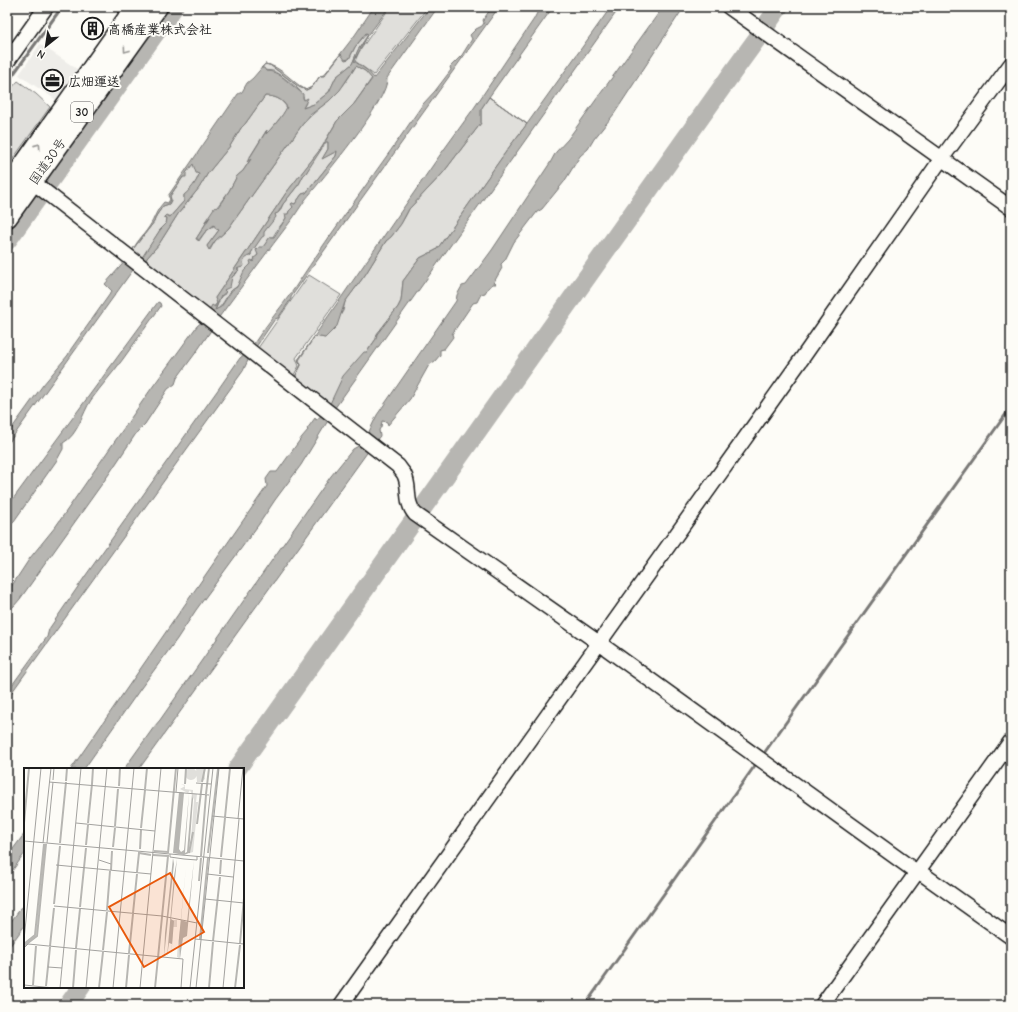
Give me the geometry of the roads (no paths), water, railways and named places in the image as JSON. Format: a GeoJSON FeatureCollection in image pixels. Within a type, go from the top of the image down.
{"type":"FeatureCollection","features":[{"type":"Feature","properties":{"kind":"highway","name":"国道30号"},"geometry":{"type":"LineString","coordinates":[[7,189],[35,183],[136,7]]}},
{"type":"Feature","properties":{"kind":"highway","name":"国道30号"},"geometry":{"type":"LineString","coordinates":[[7,217],[35,183],[156,7]]}},
{"type":"Feature","properties":{"kind":"street"},"geometry":{"type":"LineString","coordinates":[[7,62],[46,7]]}},
{"type":"Feature","properties":{"kind":"street"},"geometry":{"type":"LineString","coordinates":[[729,7],[1011,208]]}},
{"type":"Feature","properties":{"kind":"street"},"geometry":{"type":"LineString","coordinates":[[341,1005],[602,645],[893,229],[946,161],[1011,64]]}},
{"type":"Feature","properties":{"kind":"street"},"geometry":{"type":"LineString","coordinates":[[35,183],[398,466],[404,474],[406,480],[409,502],[418,516],[602,645],[1011,937]]}},
{"type":"Feature","properties":{"kind":"street"},"geometry":{"type":"LineString","coordinates":[[822,1005],[1011,741]]}},
{"type":"Feature","properties":{"kind":"waterway"},"geometry":{"type":"LineString","coordinates":[[7,83],[62,7]]}},
{"type":"Feature","properties":{"kind":"waterway"},"geometry":{"type":"LineString","coordinates":[[7,241],[174,7]]}},
{"type":"Feature","properties":{"kind":"waterway"},"geometry":{"type":"LineString","coordinates":[[238,768],[735,69],[766,28],[767,24],[779,7]]}},
{"type":"Feature","properties":{"kind":"waterway"},"geometry":{"type":"LineString","coordinates":[[762,756],[1011,407]]}},
{"type":"Feature","properties":{"kind":"waterway"},"geometry":{"type":"LineString","coordinates":[[585,1005],[756,764]]}},
{"type":"Feature","properties":{"kind":"waterway"},"geometry":{"type":"LineString","coordinates":[[68,1005],[80,988]]}},
{"type":"Feature","properties":{"kind":"place","name":"高橋産業株式会社"},"geometry":{"type":"Point","coordinates":[93,29]}},
{"type":"Feature","properties":{"kind":"place","name":"広畑運送"},"geometry":{"type":"Point","coordinates":[52,81]}}]}
